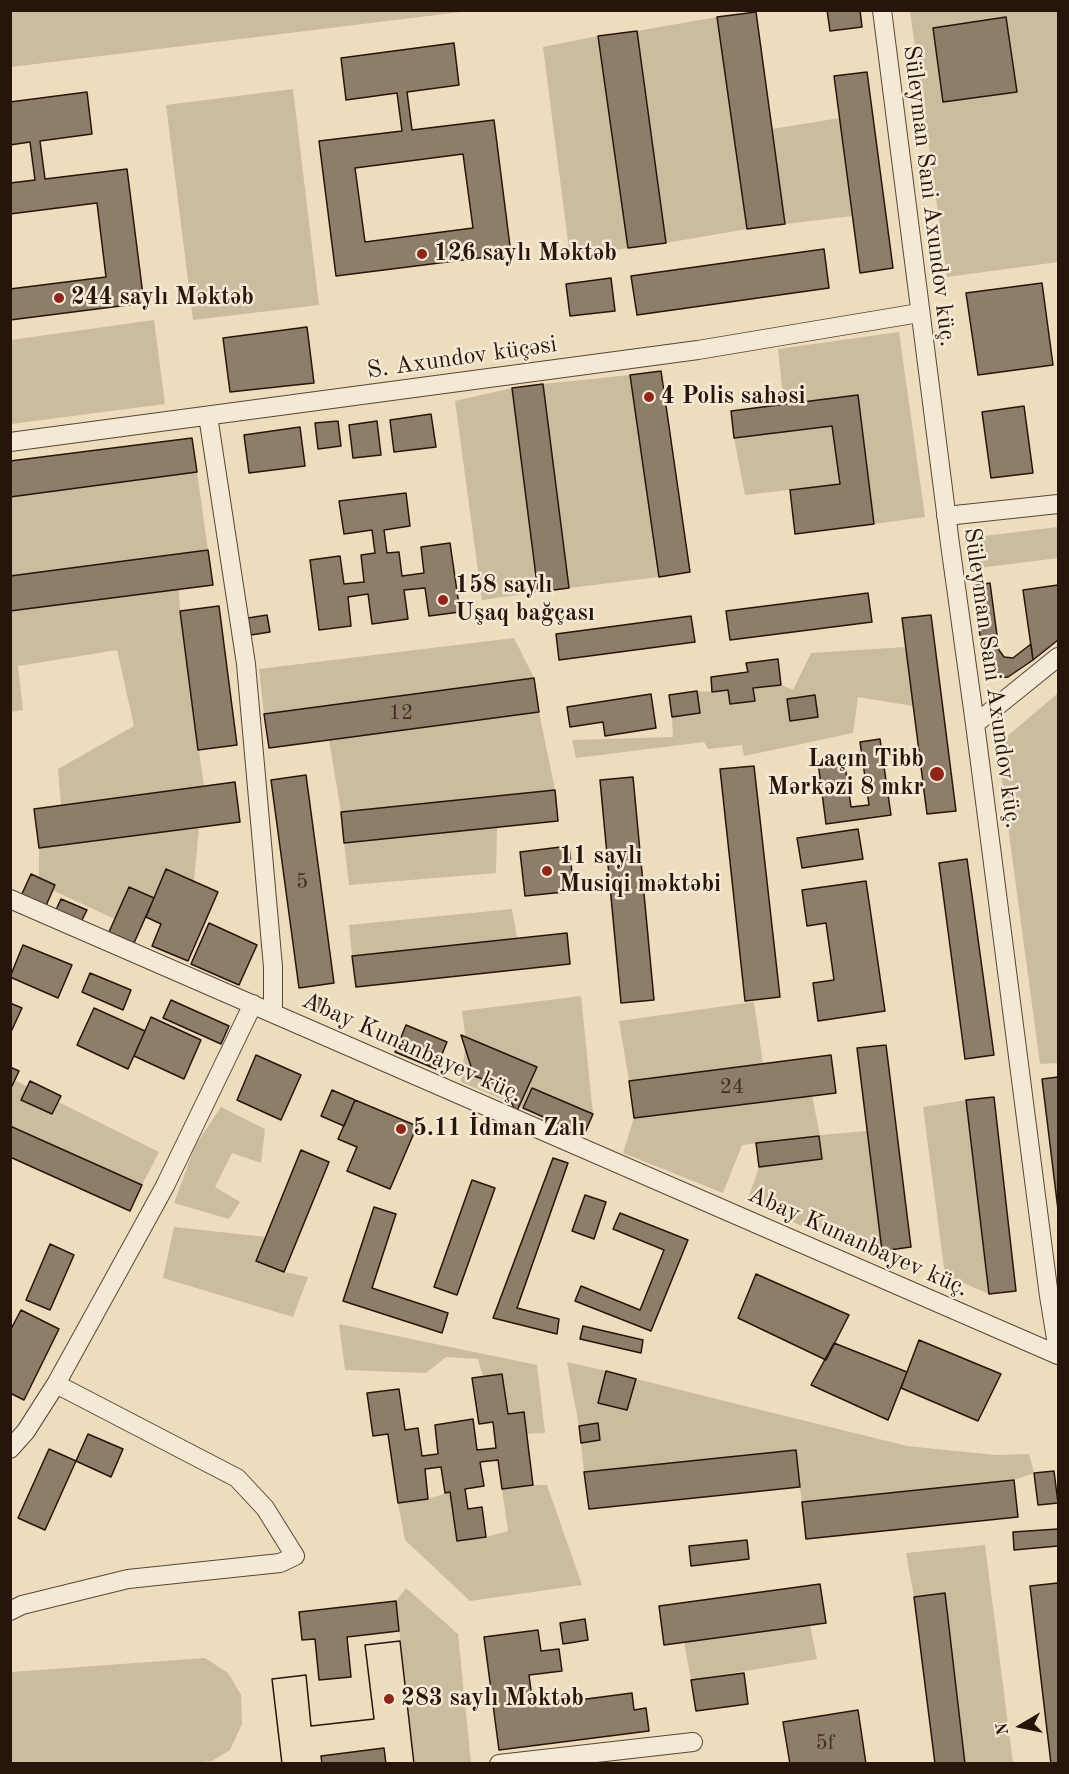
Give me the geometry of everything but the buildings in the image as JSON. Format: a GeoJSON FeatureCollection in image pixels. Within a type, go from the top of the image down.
{"type":"FeatureCollection","features":[{"type":"Feature","properties":{"kind":"street","name":"Süleyman Sani Axundov küç."},"geometry":{"type":"LineString","coordinates":[[882,10],[919,313],[1049,1296],[1059,1353]]}},
{"type":"Feature","properties":{"kind":"street","name":"S. Axundov küçəsi"},"geometry":{"type":"LineString","coordinates":[[10,442],[698,350],[919,313]]}},
{"type":"Feature","properties":{"kind":"street"},"geometry":{"type":"LineString","coordinates":[[208,416],[246,664],[273,967],[273,1013]]}},
{"type":"Feature","properties":{"kind":"street"},"geometry":{"type":"LineString","coordinates":[[946,516],[1059,504]]}},
{"type":"Feature","properties":{"kind":"street"},"geometry":{"type":"LineString","coordinates":[[975,724],[1059,657]]}},
{"type":"Feature","properties":{"kind":"street","name":"Abay Kunanbayev küç."},"geometry":{"type":"LineString","coordinates":[[10,899],[1059,1353]]}},
{"type":"Feature","properties":{"kind":"street"},"geometry":{"type":"LineString","coordinates":[[10,1449],[26,1431],[56,1384],[165,1186],[253,1004]]}},
{"type":"Feature","properties":{"kind":"street"},"geometry":{"type":"LineString","coordinates":[[1049,1296],[1059,1314]]}},
{"type":"Feature","properties":{"kind":"street"},"geometry":{"type":"LineString","coordinates":[[10,1611],[22,1605],[128,1580],[280,1563],[295,1556],[265,1508],[237,1478],[56,1384]]}},
{"type":"Feature","properties":{"kind":"street"},"geometry":{"type":"LineString","coordinates":[[499,1764],[693,1742]]}},
{"type":"Feature","properties":{"kind":"shaded area"},"geometry":{"type":"Polygon","coordinates":[[[11,10],[469,10],[469,11],[11,67],[11,10]]]}},
{"type":"Feature","properties":{"kind":"shaded area"},"geometry":{"type":"Polygon","coordinates":[[[910,11],[1058,11],[1058,262],[947,277],[910,11]]]}},
{"type":"Feature","properties":{"kind":"shaded area"},"geometry":{"type":"Polygon","coordinates":[[[717,17],[747,229],[666,243],[637,31],[717,17]]]}},
{"type":"Feature","properties":{"kind":"shaded area"},"geometry":{"type":"Polygon","coordinates":[[[598,36],[628,248],[570,257],[543,47],[598,36]]]}},
{"type":"Feature","properties":{"kind":"shaded area"},"geometry":{"type":"Polygon","coordinates":[[[293,89],[319,305],[193,320],[166,105],[293,89]]]}},
{"type":"Feature","properties":{"kind":"shaded area"},"geometry":{"type":"Polygon","coordinates":[[[840,118],[852,216],[785,224],[772,129],[840,118]]]}},
{"type":"Feature","properties":{"kind":"shaded area"},"geometry":{"type":"Polygon","coordinates":[[[154,320],[165,404],[11,424],[11,340],[154,320]]]}},
{"type":"Feature","properties":{"kind":"shaded area"},"geometry":{"type":"Polygon","coordinates":[[[899,332],[925,517],[874,524],[858,395],[784,405],[778,349],[899,332]]]}},
{"type":"Feature","properties":{"kind":"shaded area"},"geometry":{"type":"Polygon","coordinates":[[[630,375],[659,577],[569,588],[543,384],[630,375]]]}},
{"type":"Feature","properties":{"kind":"shaded area"},"geometry":{"type":"Polygon","coordinates":[[[512,388],[538,592],[482,600],[455,401],[512,388]]]}},
{"type":"Feature","properties":{"kind":"shaded area"},"geometry":{"type":"Polygon","coordinates":[[[832,426],[840,484],[745,495],[734,438],[832,426]]]}},
{"type":"Feature","properties":{"kind":"shaded area"},"geometry":{"type":"Polygon","coordinates":[[[197,472],[208,550],[11,576],[10,497],[197,472]]]}},
{"type":"Feature","properties":{"kind":"shaded area"},"geometry":{"type":"Polygon","coordinates":[[[1058,527],[1058,558],[979,568],[976,537],[1058,527]]]}},
{"type":"Feature","properties":{"kind":"shaded area"},"geometry":{"type":"Polygon","coordinates":[[[179,589],[204,787],[61,805],[58,769],[134,726],[117,650],[18,666],[23,710],[11,712],[11,611],[179,589]]]}},
{"type":"Feature","properties":{"kind":"shaded area"},"geometry":{"type":"Polygon","coordinates":[[[514,638],[534,678],[264,714],[259,669],[514,638]]]}},
{"type":"Feature","properties":{"kind":"shaded area"},"geometry":{"type":"Polygon","coordinates":[[[906,647],[913,706],[858,697],[853,733],[744,756],[742,745],[708,749],[704,742],[576,758],[572,740],[673,737],[672,717],[700,713],[697,691],[728,690],[730,704],[754,701],[753,688],[781,685],[793,690],[811,653],[906,647]]]}},
{"type":"Feature","properties":{"kind":"shaded area"},"geometry":{"type":"Polygon","coordinates":[[[1058,693],[1058,1063],[1040,1064],[997,745],[1058,693]]]}},
{"type":"Feature","properties":{"kind":"shaded area"},"geometry":{"type":"Polygon","coordinates":[[[539,712],[555,790],[341,812],[329,740],[539,712]]]}},
{"type":"Feature","properties":{"kind":"shaded area"},"geometry":{"type":"Polygon","coordinates":[[[199,827],[194,881],[167,869],[154,898],[129,887],[115,919],[39,884],[39,848],[199,827]]]}},
{"type":"Feature","properties":{"kind":"shaded area"},"geometry":{"type":"Polygon","coordinates":[[[497,827],[496,873],[349,885],[344,843],[497,827]]]}},
{"type":"Feature","properties":{"kind":"shaded area"},"geometry":{"type":"Polygon","coordinates":[[[512,909],[517,938],[352,956],[349,925],[512,909]]]}},
{"type":"Feature","properties":{"kind":"shaded area"},"geometry":{"type":"Polygon","coordinates":[[[581,996],[593,1114],[532,1088],[523,1108],[461,1082],[466,1041],[462,1011],[581,996]]]}},
{"type":"Feature","properties":{"kind":"shaded area"},"geometry":{"type":"Polygon","coordinates":[[[754,1002],[763,1064],[629,1081],[619,1021],[754,1002]]]}},
{"type":"Feature","properties":{"kind":"shaded area"},"geometry":{"type":"Polygon","coordinates":[[[10,1078],[159,1152],[142,1185],[11,1126],[10,1078]]]}},
{"type":"Feature","properties":{"kind":"shaded area"},"geometry":{"type":"Polygon","coordinates":[[[812,1096],[820,1135],[867,1131],[882,1251],[868,1255],[747,1202],[759,1167],[822,1159],[819,1136],[742,1145],[723,1193],[623,1153],[634,1118],[812,1096]]]}},
{"type":"Feature","properties":{"kind":"shaded area"},"geometry":{"type":"Polygon","coordinates":[[[966,1100],[989,1294],[945,1275],[923,1107],[966,1100]]]}},
{"type":"Feature","properties":{"kind":"shaded area"},"geometry":{"type":"Polygon","coordinates":[[[221,1107],[265,1129],[261,1163],[232,1153],[215,1187],[240,1202],[229,1219],[174,1203],[195,1146],[221,1107]]]}},
{"type":"Feature","properties":{"kind":"shaded area"},"geometry":{"type":"Polygon","coordinates":[[[174,1227],[266,1237],[256,1261],[284,1272],[308,1277],[293,1317],[163,1278],[174,1227]]]}},
{"type":"Feature","properties":{"kind":"shaded area"},"geometry":{"type":"Polygon","coordinates":[[[339,1324],[537,1365],[545,1433],[527,1434],[524,1412],[508,1414],[502,1375],[483,1377],[478,1359],[446,1357],[426,1373],[345,1370],[339,1324]]]}},
{"type":"Feature","properties":{"kind":"shaded area"},"geometry":{"type":"Polygon","coordinates":[[[567,1362],[606,1371],[598,1402],[627,1410],[636,1379],[907,1446],[995,1455],[1029,1454],[1034,1473],[1014,1480],[802,1502],[795,1450],[584,1472],[581,1443],[600,1439],[598,1423],[579,1426],[567,1362]]]}},
{"type":"Feature","properties":{"kind":"shaded area"},"geometry":{"type":"Polygon","coordinates":[[[547,1485],[582,1585],[470,1601],[405,1540],[398,1503],[428,1499],[450,1492],[458,1541],[508,1531],[502,1489],[547,1485]]]}},
{"type":"Feature","properties":{"kind":"shaded area"},"geometry":{"type":"Polygon","coordinates":[[[985,1545],[1013,1763],[965,1763],[945,1594],[914,1597],[906,1553],[985,1545]]]}},
{"type":"Feature","properties":{"kind":"shaded area"},"geometry":{"type":"Polygon","coordinates":[[[406,1588],[458,1634],[471,1763],[414,1763],[396,1601],[406,1588]]]}},
{"type":"Feature","properties":{"kind":"shaded area"},"geometry":{"type":"Polygon","coordinates":[[[810,1625],[817,1659],[691,1680],[684,1642],[810,1625]]]}},
{"type":"Feature","properties":{"kind":"shaded area"},"geometry":{"type":"Polygon","coordinates":[[[205,1658],[228,1673],[241,1695],[242,1724],[230,1750],[212,1761],[173,1764],[11,1763],[11,1672],[205,1658]]]}},
{"type":"Feature","properties":{"kind":"place","name":"126 saylı Məktəb"},"geometry":{"type":"Point","coordinates":[422,254]}},
{"type":"Feature","properties":{"kind":"place","name":"244 saylı Məktəb"},"geometry":{"type":"Point","coordinates":[59,298]}},
{"type":"Feature","properties":{"kind":"place","name":"4 Polis sahəsi"},"geometry":{"type":"Point","coordinates":[649,397]}},
{"type":"Feature","properties":{"kind":"place","name":"158 saylı Uşaq bağçası"},"geometry":{"type":"Point","coordinates":[443,600]}},
{"type":"Feature","properties":{"kind":"place","name":"Laçın Tibb Mərkəzi 8 mkr"},"geometry":{"type":"Point","coordinates":[937,774]}},
{"type":"Feature","properties":{"kind":"place","name":"11 saylı Musiqi məktəbi"},"geometry":{"type":"Point","coordinates":[547,871]}},
{"type":"Feature","properties":{"kind":"place","name":"5.11 İdman Zalı"},"geometry":{"type":"Point","coordinates":[401,1129]}},
{"type":"Feature","properties":{"kind":"place","name":"283 saylı Məktəb"},"geometry":{"type":"Point","coordinates":[389,1699]}}]}
